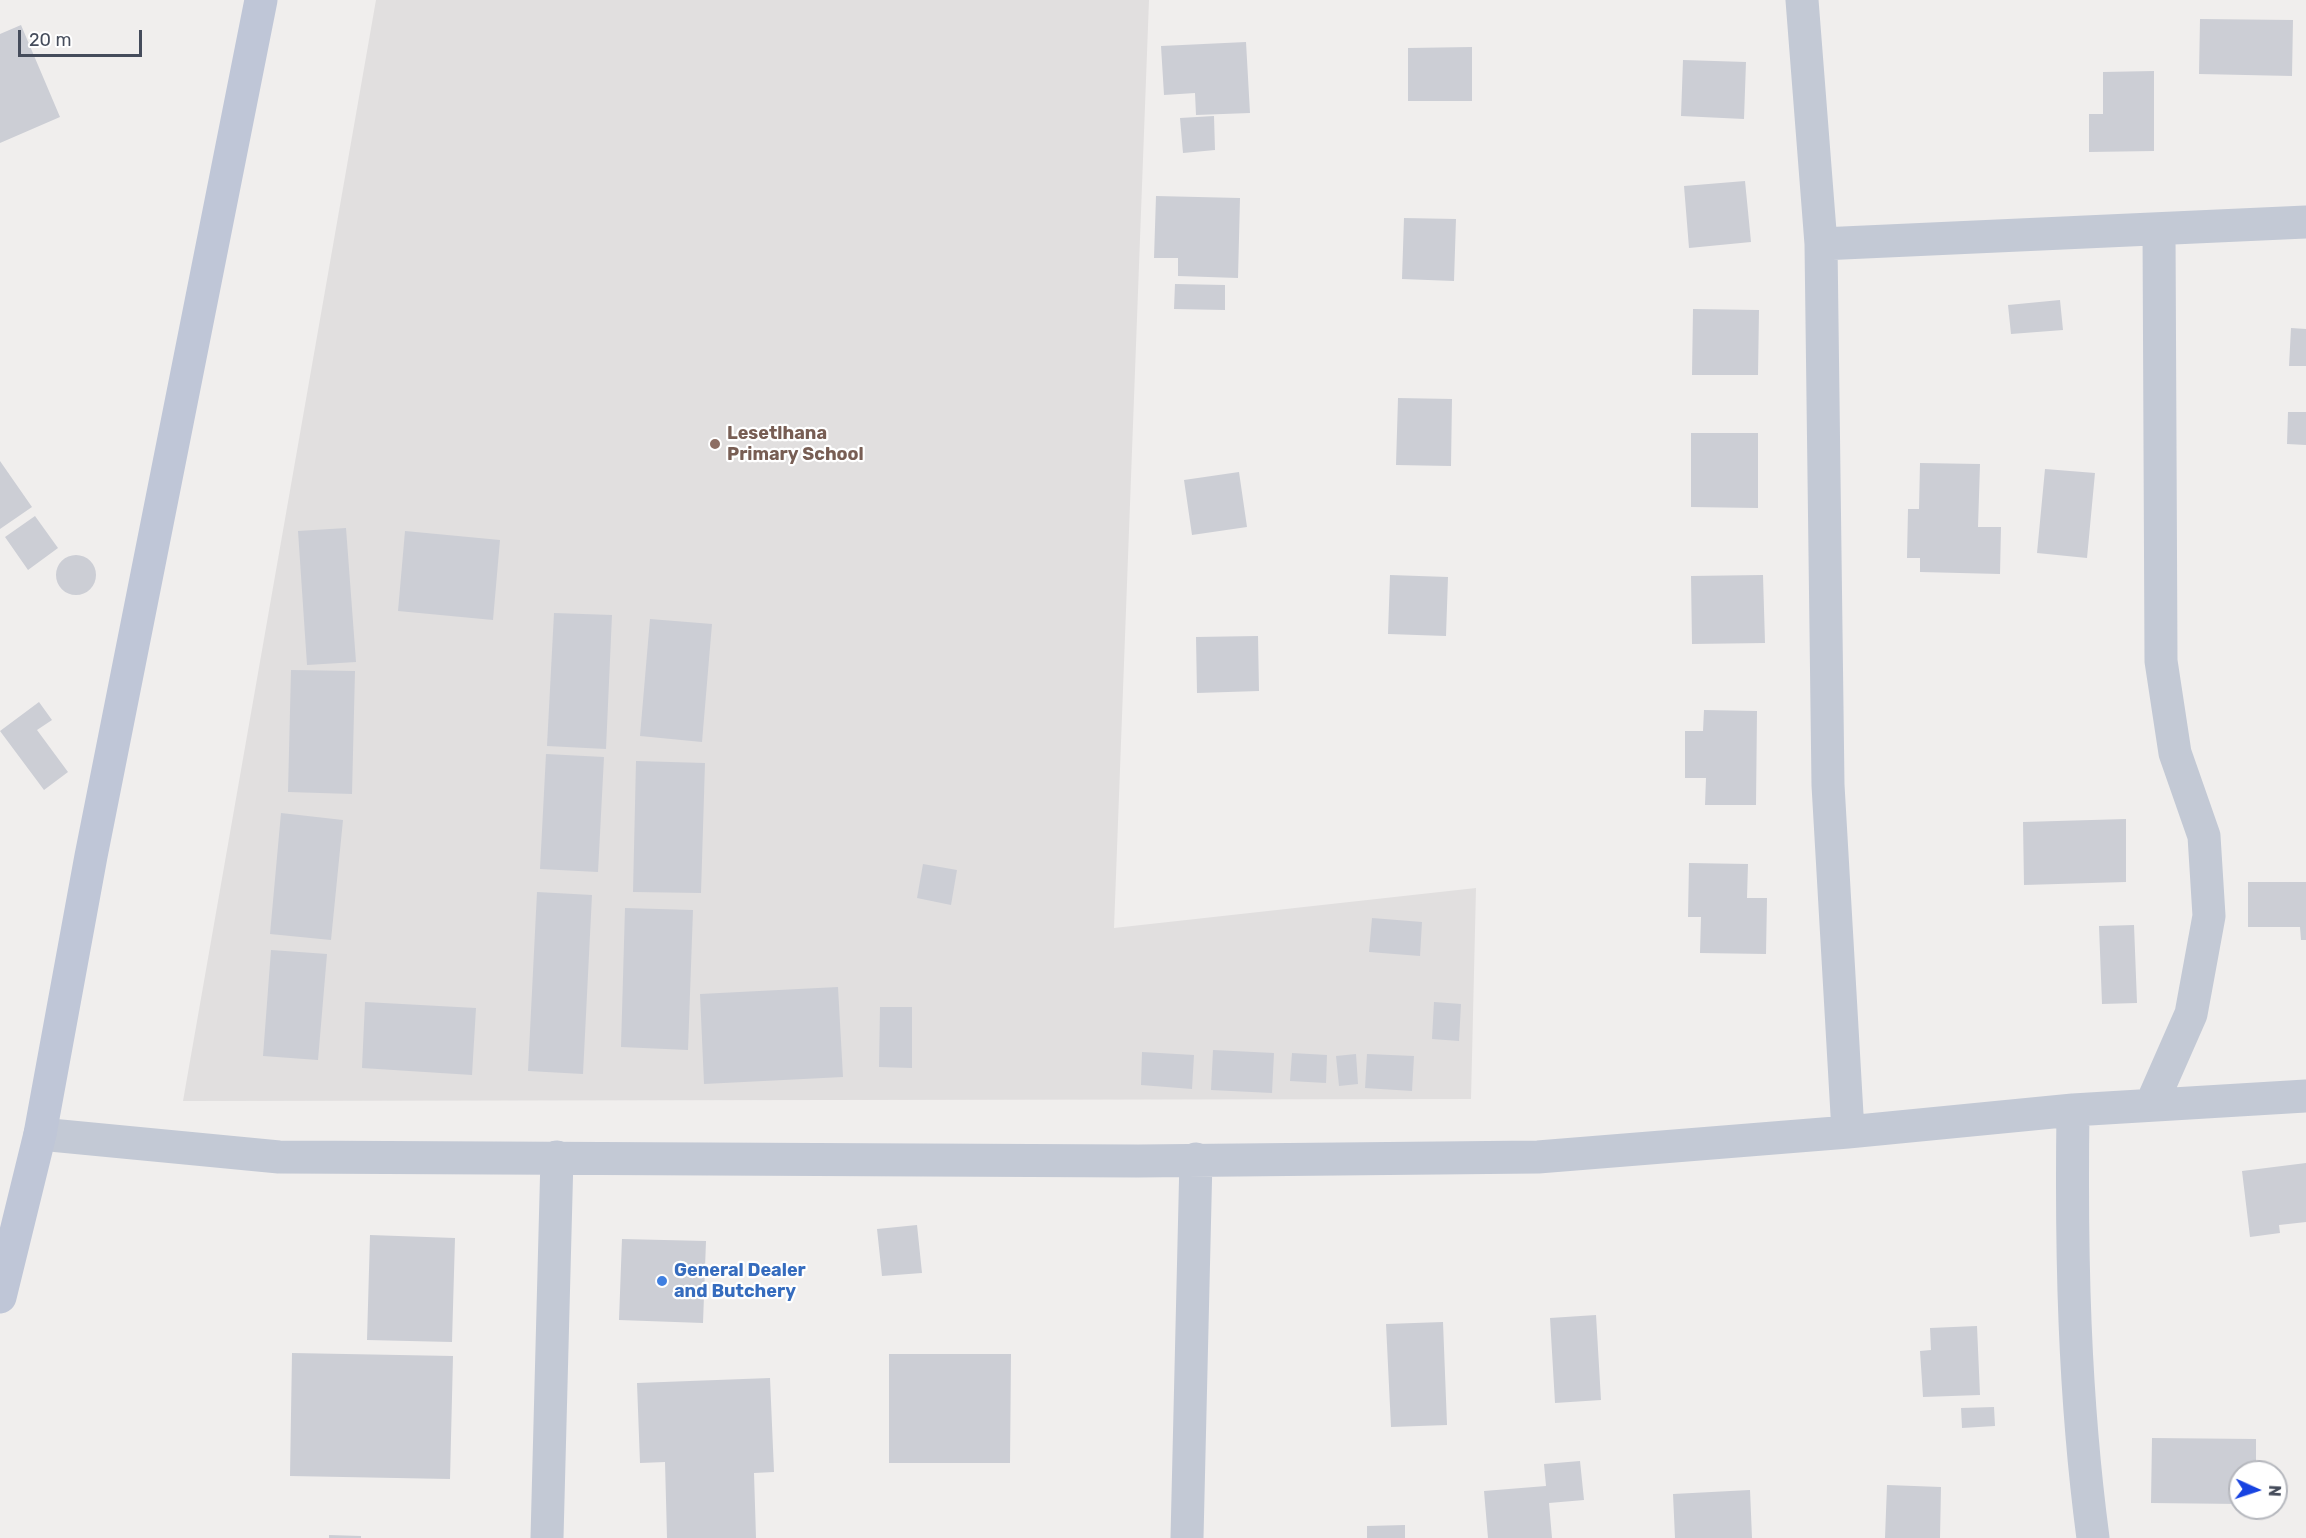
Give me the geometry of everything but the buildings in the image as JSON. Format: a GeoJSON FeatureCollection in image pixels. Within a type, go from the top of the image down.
{"type":"FeatureCollection","features":[{"type":"Feature","properties":{"kind":"street"},"geometry":{"type":"LineString","coordinates":[[0,1293],[40,1134],[91,856],[261,0]]}},
{"type":"Feature","properties":{"kind":"street"},"geometry":{"type":"LineString","coordinates":[[1802,0],[1821,244],[1828,785],[1848,1132]]}},
{"type":"Feature","properties":{"kind":"street"},"geometry":{"type":"LineString","coordinates":[[1821,244],[2306,222]]}},
{"type":"Feature","properties":{"kind":"street"},"geometry":{"type":"LineString","coordinates":[[2151,1106],[2191,1014],[2209,916],[2204,836],[2175,753],[2162,661],[2159,229]]}},
{"type":"Feature","properties":{"kind":"street"},"geometry":{"type":"LineString","coordinates":[[40,1134],[279,1157],[1126,1161],[1538,1156],[1848,1132],[2073,1110],[2306,1096]]}},
{"type":"Feature","properties":{"kind":"street"},"geometry":{"type":"LineString","coordinates":[[2073,1110],[2073,1317],[2086,1484],[2093,1538]]}},
{"type":"Feature","properties":{"kind":"street"},"geometry":{"type":"LineString","coordinates":[[547,1538],[557,1157]]}},
{"type":"Feature","properties":{"kind":"street"},"geometry":{"type":"LineString","coordinates":[[1187,1538],[1196,1159]]}},
{"type":"Feature","properties":{"kind":"shaded area","name":"Lesetlhana Primary School"},"geometry":{"type":"Polygon","coordinates":[[[376,0],[1149,0],[1114,928],[1476,888],[1471,1099],[183,1101],[376,0]]]}},
{"type":"Feature","properties":{"kind":"place","name":"Lesetlhana Primary School"},"geometry":{"type":"Point","coordinates":[715,444]}},
{"type":"Feature","properties":{"kind":"place","name":"General Dealer and Butchery"},"geometry":{"type":"Point","coordinates":[662,1281]}}]}
